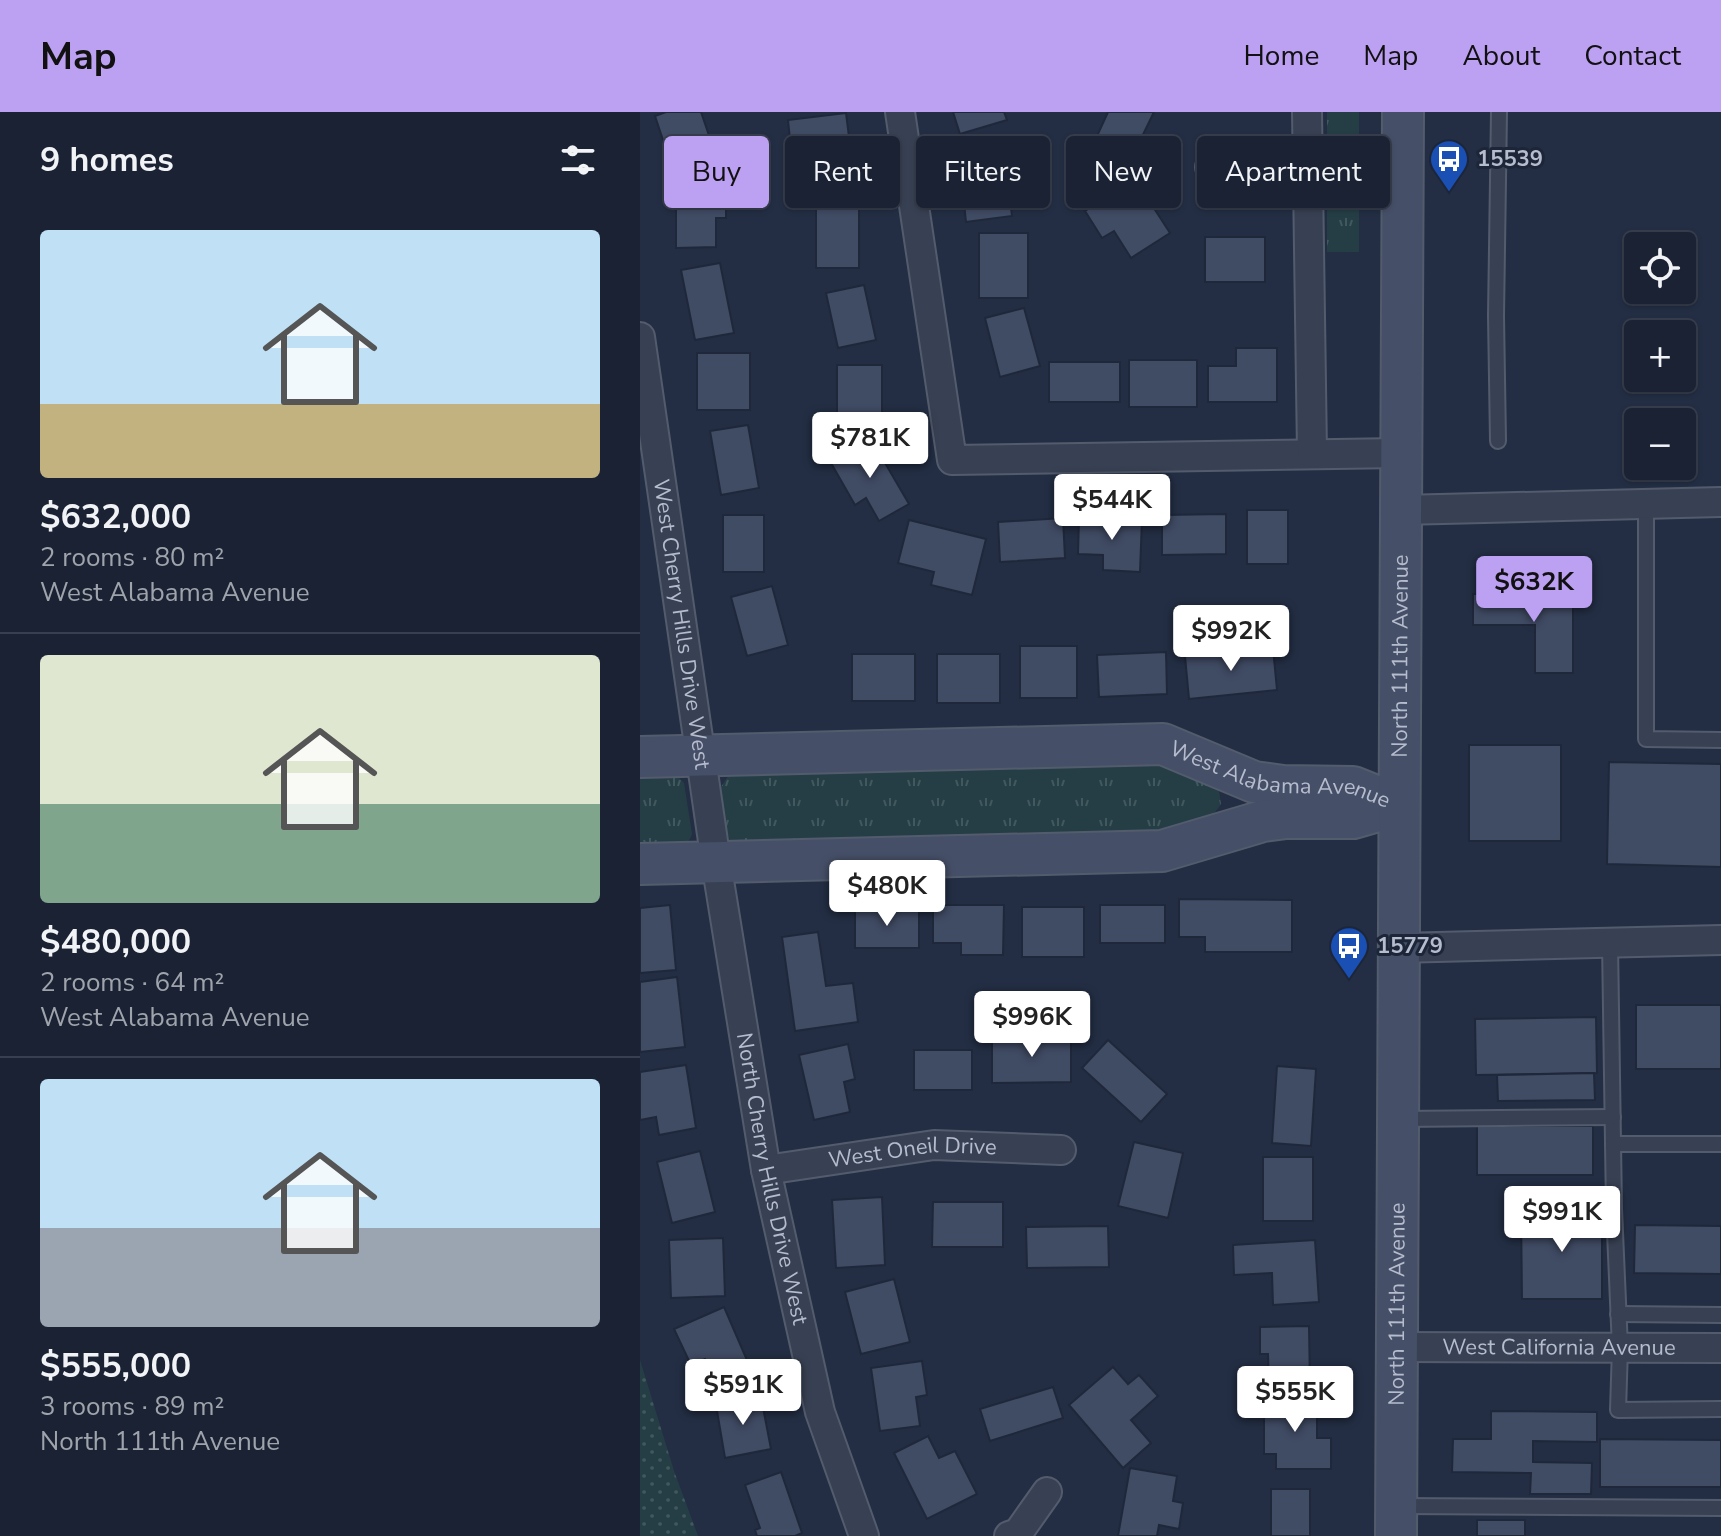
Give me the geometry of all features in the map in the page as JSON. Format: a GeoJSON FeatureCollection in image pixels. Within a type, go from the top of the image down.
{"type":"FeatureCollection","features":[{"type":"Feature","properties":{"kind":"street"},"geometry":{"type":"LineString","coordinates":[[900,112],[952,460],[1400,453]]}},
{"type":"Feature","properties":{"kind":"street"},"geometry":{"type":"LineString","coordinates":[[1307,112],[1307,136]]}},
{"type":"Feature","properties":{"kind":"street","name":"North 111th Avenue"},"geometry":{"type":"LineString","coordinates":[[1396,1521],[1403,112]]}},
{"type":"Feature","properties":{"kind":"street"},"geometry":{"type":"LineString","coordinates":[[1308,208],[1312,453]]}},
{"type":"Feature","properties":{"kind":"street","name":"West Cherry Hills Drive West"},"geometry":{"type":"LineString","coordinates":[[640,337],[716,862]]}},
{"type":"Feature","properties":{"kind":"street"},"geometry":{"type":"LineString","coordinates":[[1401,510],[1721,502]]}},
{"type":"Feature","properties":{"kind":"street","name":"West Alabama Avenue"},"geometry":{"type":"LineString","coordinates":[[640,757],[1163,744],[1254,782],[1283,786],[1353,787],[1398,805]]}},
{"type":"Feature","properties":{"kind":"street","name":"West Alabama Avenue"},"geometry":{"type":"LineString","coordinates":[[640,864],[1162,851],[1263,821],[1353,818],[1398,805]]}},
{"type":"Feature","properties":{"kind":"street","name":"North Cherry Hills Drive West"},"geometry":{"type":"LineString","coordinates":[[716,862],[766,1170],[820,1412],[864,1536]]}},
{"type":"Feature","properties":{"kind":"street"},"geometry":{"type":"LineString","coordinates":[[1397,948],[1721,940]]}},
{"type":"Feature","properties":{"kind":"street","name":"West Oneil Drive"},"geometry":{"type":"LineString","coordinates":[[766,1170],[934,1145],[1061,1150]]}},
{"type":"Feature","properties":{"kind":"street","name":"West California Avenue"},"geometry":{"type":"LineString","coordinates":[[1397,1347],[1721,1348]]}},
{"type":"Feature","properties":{"kind":"street"},"geometry":{"type":"LineString","coordinates":[[1009,1536],[1018,1533],[1047,1492]]}},
{"type":"Feature","properties":{"kind":"lane"},"geometry":{"type":"LineString","coordinates":[[1498,441],[1499,112]]}},
{"type":"Feature","properties":{"kind":"lane"},"geometry":{"type":"LineString","coordinates":[[1646,504],[1646,739],[1721,740]]}},
{"type":"Feature","properties":{"kind":"lane"},"geometry":{"type":"LineString","coordinates":[[1610,943],[1620,1348],[1618,1410],[1721,1409]]}},
{"type":"Feature","properties":{"kind":"lane"},"geometry":{"type":"LineString","coordinates":[[1397,1119],[1613,1117]]}},
{"type":"Feature","properties":{"kind":"lane"},"geometry":{"type":"LineString","coordinates":[[1613,1144],[1721,1144]]}},
{"type":"Feature","properties":{"kind":"lane"},"geometry":{"type":"LineString","coordinates":[[1618,1314],[1721,1315]]}},
{"type":"Feature","properties":{"kind":"lane"},"geometry":{"type":"LineString","coordinates":[[1396,1521],[1721,1508]]}},
{"type":"Feature","properties":{"kind":"green space"},"geometry":{"type":"Polygon","coordinates":[[[1327,112],[1359,112],[1359,136],[1327,136],[1327,112]]]}},
{"type":"Feature","properties":{"kind":"green space"},"geometry":{"type":"Polygon","coordinates":[[[1327,208],[1359,208],[1359,252],[1327,252],[1327,208]]]}},
{"type":"Feature","properties":{"kind":"green space"},"geometry":{"type":"Polygon","coordinates":[[[1151,759],[1218,786],[1221,804],[1204,822],[1182,833],[731,843],[724,824],[719,790],[731,772],[1151,759]]]}},
{"type":"Feature","properties":{"kind":"green space"},"geometry":{"type":"Polygon","coordinates":[[[640,774],[675,774],[684,783],[692,834],[683,846],[663,853],[640,854],[640,774]]]}},
{"type":"Feature","properties":{"kind":"green space"},"geometry":{"type":"Polygon","coordinates":[[[640,1360],[674,1471],[698,1536],[640,1536],[640,1360]]]}},
{"type":"Feature","properties":{"kind":"building"},"geometry":{"type":"Polygon","coordinates":[[[666,112],[701,112],[709,136],[664,136],[664,143],[655,116],[666,112]]]}},
{"type":"Feature","properties":{"kind":"building"},"geometry":{"type":"Polygon","coordinates":[[[953,112],[1004,112],[1007,120],[960,134],[953,112]]]}},
{"type":"Feature","properties":{"kind":"building"},"geometry":{"type":"Polygon","coordinates":[[[1108,112],[1154,112],[1142,136],[1097,136],[1108,112]]]}},
{"type":"Feature","properties":{"kind":"building"},"geometry":{"type":"Polygon","coordinates":[[[846,113],[849,136],[790,136],[788,120],[846,113]]]}},
{"type":"Feature","properties":{"kind":"building"},"geometry":{"type":"Polygon","coordinates":[[[676,208],[726,208],[726,218],[716,218],[716,247],[676,248],[676,208]]]}},
{"type":"Feature","properties":{"kind":"building"},"geometry":{"type":"Polygon","coordinates":[[[816,208],[859,208],[859,268],[816,268],[816,208]]]}},
{"type":"Feature","properties":{"kind":"building"},"geometry":{"type":"Polygon","coordinates":[[[965,208],[1011,208],[1012,216],[966,222],[965,208]]]}},
{"type":"Feature","properties":{"kind":"building"},"geometry":{"type":"Polygon","coordinates":[[[1090,208],[1154,208],[1170,233],[1131,258],[1114,231],[1102,238],[1085,211],[1090,208]]]}},
{"type":"Feature","properties":{"kind":"building"},"geometry":{"type":"Polygon","coordinates":[[[979,233],[1028,233],[1028,298],[979,298],[979,233]]]}},
{"type":"Feature","properties":{"kind":"building"},"geometry":{"type":"Polygon","coordinates":[[[1205,237],[1265,237],[1265,282],[1205,282],[1205,237]]]}},
{"type":"Feature","properties":{"kind":"building"},"geometry":{"type":"Polygon","coordinates":[[[720,263],[734,333],[695,340],[681,270],[720,263]]]}},
{"type":"Feature","properties":{"kind":"building"},"geometry":{"type":"Polygon","coordinates":[[[864,285],[876,340],[838,348],[826,293],[864,285]]]}},
{"type":"Feature","properties":{"kind":"building"},"geometry":{"type":"Polygon","coordinates":[[[1024,308],[1040,366],[1000,377],[985,318],[1024,308]]]}},
{"type":"Feature","properties":{"kind":"building"},"geometry":{"type":"Polygon","coordinates":[[[1236,348],[1277,348],[1277,402],[1208,402],[1208,366],[1236,366],[1236,348]]]}},
{"type":"Feature","properties":{"kind":"building"},"geometry":{"type":"Polygon","coordinates":[[[697,353],[750,353],[750,410],[697,410],[697,353]]]}},
{"type":"Feature","properties":{"kind":"building"},"geometry":{"type":"Polygon","coordinates":[[[1129,360],[1197,360],[1197,407],[1129,407],[1129,360]]]}},
{"type":"Feature","properties":{"kind":"building"},"geometry":{"type":"Polygon","coordinates":[[[1049,362],[1120,362],[1120,402],[1049,402],[1049,362]]]}},
{"type":"Feature","properties":{"kind":"building"},"geometry":{"type":"Polygon","coordinates":[[[837,365],[882,365],[882,425],[837,425],[837,365]]]}},
{"type":"Feature","properties":{"kind":"building"},"geometry":{"type":"Polygon","coordinates":[[[748,425],[759,488],[721,495],[710,431],[748,425]]]}},
{"type":"Feature","properties":{"kind":"building"},"geometry":{"type":"Polygon","coordinates":[[[871,439],[909,504],[879,521],[866,498],[855,505],[831,463],[871,439]]]}},
{"type":"Feature","properties":{"kind":"building"},"geometry":{"type":"Polygon","coordinates":[[[1247,510],[1288,510],[1288,564],[1247,564],[1247,510]]]}},
{"type":"Feature","properties":{"kind":"building"},"geometry":{"type":"Polygon","coordinates":[[[1226,514],[1226,554],[1162,555],[1162,515],[1226,514]]]}},
{"type":"Feature","properties":{"kind":"building"},"geometry":{"type":"Polygon","coordinates":[[[723,515],[764,515],[764,572],[723,572],[723,515]]]}},
{"type":"Feature","properties":{"kind":"building"},"geometry":{"type":"Polygon","coordinates":[[[1079,517],[1142,519],[1140,572],[1103,570],[1103,555],[1078,554],[1079,517]]]}},
{"type":"Feature","properties":{"kind":"building"},"geometry":{"type":"Polygon","coordinates":[[[1063,518],[1065,558],[1000,562],[998,522],[1063,518]]]}},
{"type":"Feature","properties":{"kind":"building"},"geometry":{"type":"Polygon","coordinates":[[[909,520],[986,539],[972,595],[931,585],[934,572],[898,563],[909,520]]]}},
{"type":"Feature","properties":{"kind":"building"},"geometry":{"type":"Polygon","coordinates":[[[772,586],[788,645],[747,656],[731,597],[772,586]]]}},
{"type":"Feature","properties":{"kind":"building"},"geometry":{"type":"Polygon","coordinates":[[[1473,594],[1573,594],[1573,673],[1535,673],[1535,625],[1473,625],[1473,594]]]}},
{"type":"Feature","properties":{"kind":"building"},"geometry":{"type":"Polygon","coordinates":[[[1020,646],[1077,646],[1077,698],[1020,698],[1020,646]]]}},
{"type":"Feature","properties":{"kind":"building"},"geometry":{"type":"Polygon","coordinates":[[[1273,648],[1277,690],[1189,699],[1185,656],[1273,648]]]}},
{"type":"Feature","properties":{"kind":"building"},"geometry":{"type":"Polygon","coordinates":[[[1166,652],[1167,694],[1099,697],[1097,655],[1166,652]]]}},
{"type":"Feature","properties":{"kind":"building"},"geometry":{"type":"Polygon","coordinates":[[[852,654],[915,654],[915,701],[852,701],[852,654]]]}},
{"type":"Feature","properties":{"kind":"building"},"geometry":{"type":"Polygon","coordinates":[[[937,654],[1000,654],[1000,703],[937,703],[937,654]]]}},
{"type":"Feature","properties":{"kind":"building"},"geometry":{"type":"Polygon","coordinates":[[[1469,745],[1561,745],[1561,841],[1469,841],[1469,745]]]}},
{"type":"Feature","properties":{"kind":"building"},"geometry":{"type":"Polygon","coordinates":[[[1609,762],[1721,764],[1721,867],[1607,864],[1609,762]]]}},
{"type":"Feature","properties":{"kind":"building"},"geometry":{"type":"Polygon","coordinates":[[[1179,899],[1292,900],[1292,952],[1205,952],[1205,937],[1179,937],[1179,899]]]}},
{"type":"Feature","properties":{"kind":"building"},"geometry":{"type":"Polygon","coordinates":[[[670,905],[676,970],[640,973],[640,908],[670,905]]]}},
{"type":"Feature","properties":{"kind":"building"},"geometry":{"type":"Polygon","coordinates":[[[933,905],[1004,905],[1003,955],[961,955],[961,943],[933,943],[933,905]]]}},
{"type":"Feature","properties":{"kind":"building"},"geometry":{"type":"Polygon","coordinates":[[[1100,905],[1165,905],[1165,943],[1100,943],[1100,905]]]}},
{"type":"Feature","properties":{"kind":"building"},"geometry":{"type":"Polygon","coordinates":[[[1022,907],[1084,907],[1084,957],[1022,957],[1022,907]]]}},
{"type":"Feature","properties":{"kind":"building"},"geometry":{"type":"Polygon","coordinates":[[[855,908],[919,908],[919,948],[855,948],[855,908]]]}},
{"type":"Feature","properties":{"kind":"building"},"geometry":{"type":"Polygon","coordinates":[[[818,932],[826,986],[853,983],[858,1022],[795,1031],[782,937],[818,932]]]}},
{"type":"Feature","properties":{"kind":"building"},"geometry":{"type":"Polygon","coordinates":[[[677,977],[685,1047],[640,1052],[640,982],[677,977]]]}},
{"type":"Feature","properties":{"kind":"building"},"geometry":{"type":"Polygon","coordinates":[[[1636,1005],[1721,1005],[1721,1069],[1636,1069],[1636,1005]]]}},
{"type":"Feature","properties":{"kind":"building"},"geometry":{"type":"Polygon","coordinates":[[[1596,1017],[1597,1073],[1476,1075],[1475,1019],[1596,1017]]]}},
{"type":"Feature","properties":{"kind":"building"},"geometry":{"type":"Polygon","coordinates":[[[1071,1035],[1071,1082],[992,1083],[992,1036],[1071,1035]]]}},
{"type":"Feature","properties":{"kind":"building"},"geometry":{"type":"Polygon","coordinates":[[[1108,1040],[1167,1094],[1141,1122],[1082,1068],[1108,1040]]]}},
{"type":"Feature","properties":{"kind":"building"},"geometry":{"type":"Polygon","coordinates":[[[848,1044],[855,1079],[844,1082],[850,1112],[814,1120],[799,1055],[848,1044]]]}},
{"type":"Feature","properties":{"kind":"building"},"geometry":{"type":"Polygon","coordinates":[[[914,1050],[972,1050],[972,1090],[914,1090],[914,1050]]]}},
{"type":"Feature","properties":{"kind":"building"},"geometry":{"type":"Polygon","coordinates":[[[686,1065],[696,1128],[659,1135],[656,1117],[640,1120],[640,1072],[686,1065]]]}},
{"type":"Feature","properties":{"kind":"building"},"geometry":{"type":"Polygon","coordinates":[[[1277,1066],[1316,1069],[1311,1146],[1272,1143],[1277,1066]]]}},
{"type":"Feature","properties":{"kind":"building"},"geometry":{"type":"Polygon","coordinates":[[[1594,1073],[1595,1100],[1498,1101],[1497,1075],[1594,1073]]]}},
{"type":"Feature","properties":{"kind":"building"},"geometry":{"type":"Polygon","coordinates":[[[1477,1126],[1593,1126],[1593,1175],[1477,1175],[1477,1126]]]}},
{"type":"Feature","properties":{"kind":"building"},"geometry":{"type":"Polygon","coordinates":[[[1134,1142],[1183,1153],[1168,1218],[1118,1206],[1134,1142]]]}},
{"type":"Feature","properties":{"kind":"building"},"geometry":{"type":"Polygon","coordinates":[[[700,1151],[715,1212],[672,1223],[657,1162],[700,1151]]]}},
{"type":"Feature","properties":{"kind":"building"},"geometry":{"type":"Polygon","coordinates":[[[1263,1157],[1313,1157],[1313,1221],[1263,1221],[1263,1157]]]}},
{"type":"Feature","properties":{"kind":"building"},"geometry":{"type":"Polygon","coordinates":[[[882,1197],[885,1265],[836,1268],[832,1200],[882,1197]]]}},
{"type":"Feature","properties":{"kind":"building"},"geometry":{"type":"Polygon","coordinates":[[[933,1202],[1003,1202],[1003,1247],[932,1247],[933,1202]]]}},
{"type":"Feature","properties":{"kind":"building"},"geometry":{"type":"Polygon","coordinates":[[[1521,1210],[1602,1210],[1602,1299],[1522,1299],[1521,1210]]]}},
{"type":"Feature","properties":{"kind":"building"},"geometry":{"type":"Polygon","coordinates":[[[1635,1225],[1721,1226],[1721,1274],[1634,1273],[1635,1225]]]}},
{"type":"Feature","properties":{"kind":"building"},"geometry":{"type":"Polygon","coordinates":[[[1108,1226],[1109,1267],[1027,1268],[1026,1227],[1108,1226]]]}},
{"type":"Feature","properties":{"kind":"building"},"geometry":{"type":"Polygon","coordinates":[[[723,1238],[725,1296],[671,1298],[669,1240],[723,1238]]]}},
{"type":"Feature","properties":{"kind":"building"},"geometry":{"type":"Polygon","coordinates":[[[1315,1240],[1319,1302],[1273,1305],[1272,1273],[1234,1275],[1233,1245],[1315,1240]]]}},
{"type":"Feature","properties":{"kind":"building"},"geometry":{"type":"Polygon","coordinates":[[[894,1279],[910,1342],[861,1354],[845,1292],[894,1279]]]}},
{"type":"Feature","properties":{"kind":"building"},"geometry":{"type":"Polygon","coordinates":[[[724,1307],[753,1374],[718,1389],[705,1359],[691,1365],[674,1329],[724,1307]]]}},
{"type":"Feature","properties":{"kind":"building"},"geometry":{"type":"Polygon","coordinates":[[[1309,1326],[1310,1387],[1269,1388],[1268,1354],[1260,1354],[1260,1327],[1309,1326]]]}},
{"type":"Feature","properties":{"kind":"building"},"geometry":{"type":"Polygon","coordinates":[[[922,1361],[927,1395],[916,1397],[920,1426],[880,1431],[871,1368],[922,1361]]]}},
{"type":"Feature","properties":{"kind":"building"},"geometry":{"type":"Polygon","coordinates":[[[1113,1367],[1128,1384],[1139,1375],[1158,1396],[1131,1420],[1151,1443],[1123,1468],[1069,1405],[1113,1367]]]}},
{"type":"Feature","properties":{"kind":"building"},"geometry":{"type":"Polygon","coordinates":[[[1053,1387],[1063,1418],[990,1441],[980,1409],[1053,1387]]]}},
{"type":"Feature","properties":{"kind":"building"},"geometry":{"type":"Polygon","coordinates":[[[761,1397],[771,1449],[725,1458],[716,1405],[761,1397]]]}},
{"type":"Feature","properties":{"kind":"building"},"geometry":{"type":"Polygon","coordinates":[[[1264,1398],[1317,1398],[1317,1438],[1331,1438],[1331,1469],[1276,1469],[1276,1454],[1264,1454],[1264,1398]]]}},
{"type":"Feature","properties":{"kind":"building"},"geometry":{"type":"Polygon","coordinates":[[[1491,1411],[1597,1412],[1597,1442],[1533,1441],[1533,1462],[1592,1463],[1591,1494],[1530,1494],[1531,1473],[1452,1472],[1453,1439],[1491,1439],[1491,1411]]]}},
{"type":"Feature","properties":{"kind":"building"},"geometry":{"type":"Polygon","coordinates":[[[928,1436],[939,1458],[955,1451],[977,1494],[927,1519],[894,1453],[928,1436]]]}},
{"type":"Feature","properties":{"kind":"building"},"geometry":{"type":"Polygon","coordinates":[[[1600,1439],[1721,1440],[1721,1487],[1600,1487],[1600,1439]]]}},
{"type":"Feature","properties":{"kind":"building"},"geometry":{"type":"Polygon","coordinates":[[[1130,1468],[1177,1476],[1173,1501],[1183,1503],[1179,1529],[1159,1525],[1157,1536],[1118,1536],[1130,1468]]]}},
{"type":"Feature","properties":{"kind":"building"},"geometry":{"type":"Polygon","coordinates":[[[781,1472],[802,1533],[795,1536],[757,1536],[755,1530],[760,1528],[745,1485],[781,1472]]]}},
{"type":"Feature","properties":{"kind":"building"},"geometry":{"type":"Polygon","coordinates":[[[1271,1489],[1310,1489],[1310,1536],[1271,1536],[1271,1489]]]}},
{"type":"Feature","properties":{"kind":"building"},"geometry":{"type":"Polygon","coordinates":[[[1477,1520],[1525,1520],[1525,1536],[1477,1536],[1477,1520]]]}},
{"type":"Feature","properties":{"kind":"place","name":"15539"},"geometry":{"type":"Point","coordinates":[1449,193]}},
{"type":"Feature","properties":{"kind":"place","name":"15779"},"geometry":{"type":"Point","coordinates":[1349,980]}}]}
